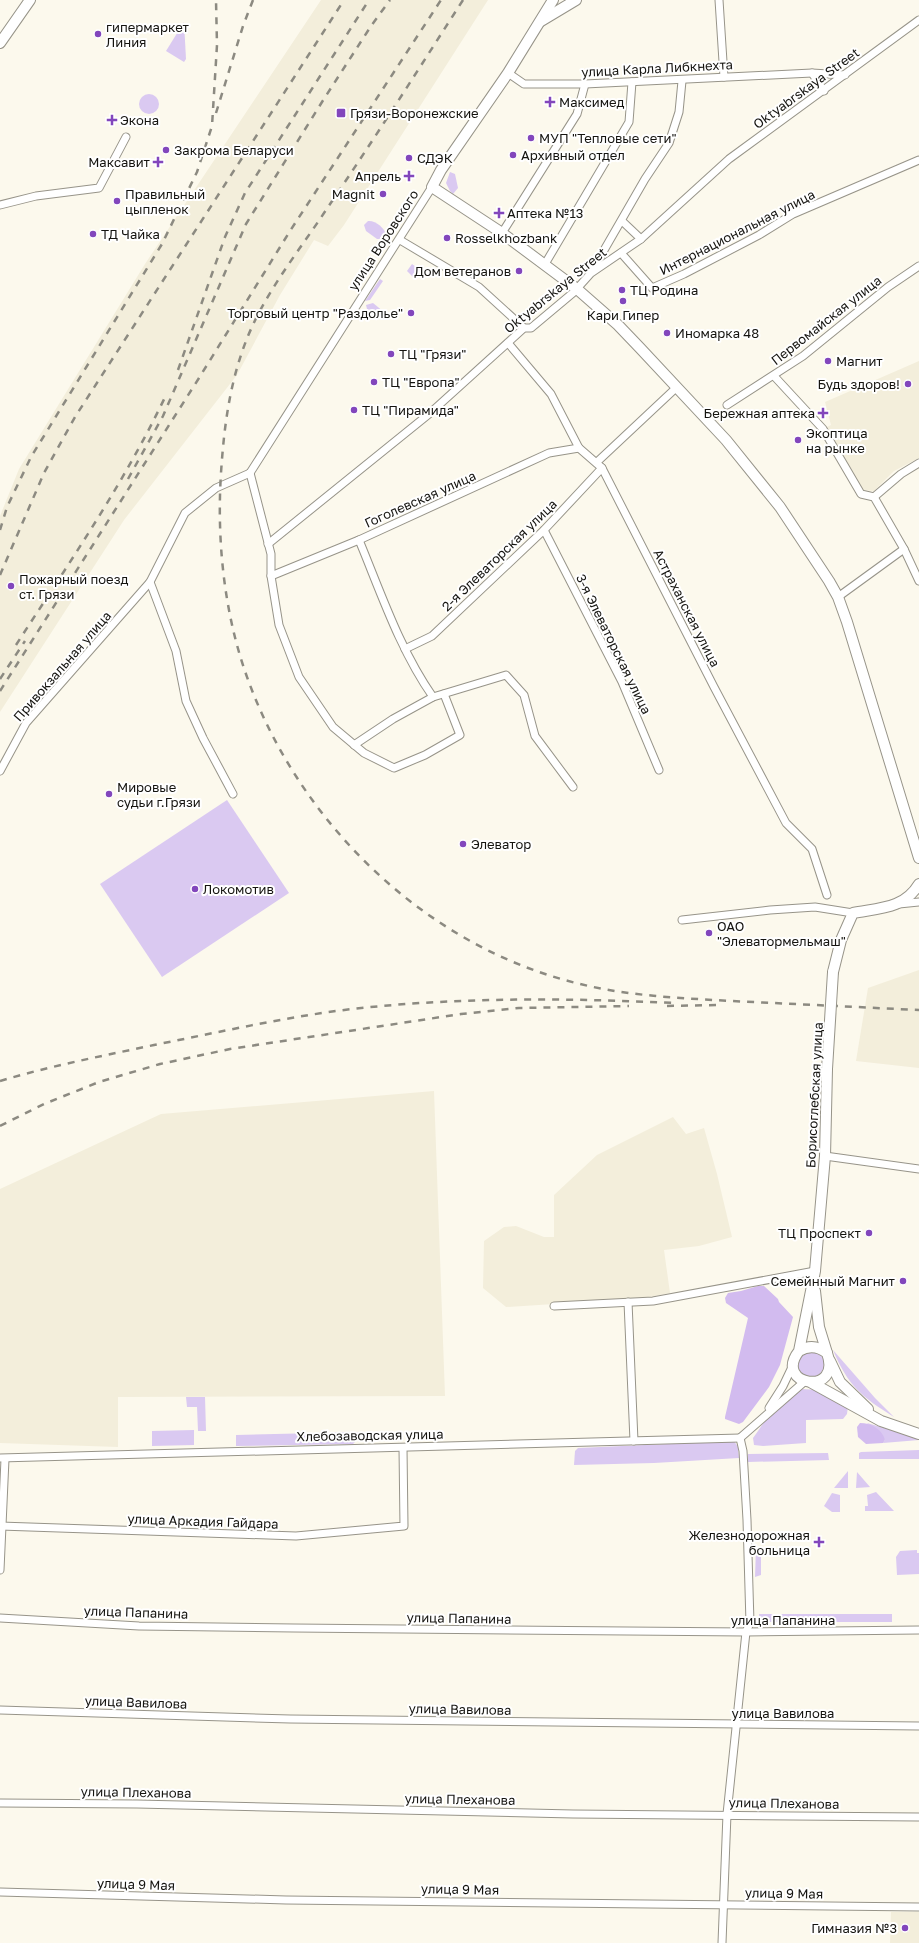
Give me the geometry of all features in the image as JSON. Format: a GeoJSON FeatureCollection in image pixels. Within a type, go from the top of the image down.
{"type":"FeatureCollection","features":[{"type":"Feature","properties":{"kind":"street"},"geometry":{"type":"LineString","coordinates":[[0,43],[30,0]]}},
{"type":"Feature","properties":{"kind":"street","name":"улица Воровского"},"geometry":{"type":"LineString","coordinates":[[250,473],[400,240],[441,170],[508,73],[553,0]]}},
{"type":"Feature","properties":{"kind":"street","name":"улица Воровского"},"geometry":{"type":"LineString","coordinates":[[539,22],[576,0]]}},
{"type":"Feature","properties":{"kind":"street"},"geometry":{"type":"LineString","coordinates":[[719,0],[724,77]]}},
{"type":"Feature","properties":{"kind":"street","name":"Oktyabrskaya Street"},"geometry":{"type":"LineString","coordinates":[[268,544],[429,414],[524,328],[531,328],[577,289],[591,273],[641,239],[729,159],[824,91],[919,20]]}},
{"type":"Feature","properties":{"kind":"street","name":"улица Карла Либкнехта"},"geometry":{"type":"LineString","coordinates":[[508,73],[524,84],[682,81],[724,77],[812,73],[844,75]]}},
{"type":"Feature","properties":{"kind":"street"},"geometry":{"type":"LineString","coordinates":[[812,73],[824,91]]}},
{"type":"Feature","properties":{"kind":"street"},"geometry":{"type":"LineString","coordinates":[[591,273],[645,179],[670,143],[679,112],[682,81]]}},
{"type":"Feature","properties":{"kind":"street"},"geometry":{"type":"LineString","coordinates":[[545,264],[629,122],[632,82]]}},
{"type":"Feature","properties":{"kind":"street"},"geometry":{"type":"LineString","coordinates":[[502,234],[577,114],[585,84]]}},
{"type":"Feature","properties":{"kind":"street"},"geometry":{"type":"LineString","coordinates":[[0,205],[36,196],[99,188],[126,137]]}},
{"type":"Feature","properties":{"kind":"street","name":"Интернациональная улица"},"geometry":{"type":"LineString","coordinates":[[622,253],[652,288],[684,274],[759,235],[793,214],[919,160]]}},
{"type":"Feature","properties":{"kind":"street"},"geometry":{"type":"LineString","coordinates":[[432,187],[545,264],[577,289],[618,325],[726,440],[780,507],[838,597],[919,858]]}},
{"type":"Feature","properties":{"kind":"street"},"geometry":{"type":"LineString","coordinates":[[622,221],[641,239]]}},
{"type":"Feature","properties":{"kind":"street"},"geometry":{"type":"LineString","coordinates":[[400,240],[479,287],[524,328]]}},
{"type":"Feature","properties":{"kind":"street","name":"Первомайская улица"},"geometry":{"type":"LineString","coordinates":[[727,405],[803,356],[888,287],[919,266]]}},
{"type":"Feature","properties":{"kind":"street","name":"Астраханская улица"},"geometry":{"type":"LineString","coordinates":[[508,343],[551,394],[580,448],[602,468],[714,687],[786,823],[812,849],[827,895]]}},
{"type":"Feature","properties":{"kind":"street"},"geometry":{"type":"LineString","coordinates":[[774,376],[823,429],[861,494],[874,497],[904,549],[919,581]]}},
{"type":"Feature","properties":{"kind":"street"},"geometry":{"type":"LineString","coordinates":[[597,462],[677,387]]}},
{"type":"Feature","properties":{"kind":"street","name":"Гоголевская улица"},"geometry":{"type":"LineString","coordinates":[[271,576],[359,540],[549,453],[580,448]]}},
{"type":"Feature","properties":{"kind":"street"},"geometry":{"type":"LineString","coordinates":[[874,497],[901,474],[919,463]]}},
{"type":"Feature","properties":{"kind":"street","name":"2-я Элеваторская улица"},"geometry":{"type":"LineString","coordinates":[[405,649],[432,636],[544,530],[602,468]]}},
{"type":"Feature","properties":{"kind":"street"},"geometry":{"type":"LineString","coordinates":[[250,473],[271,554],[271,576],[279,625],[300,677],[333,727],[364,753],[394,768],[425,755],[460,735],[444,694]]}},
{"type":"Feature","properties":{"kind":"street","name":"Привокзальная улица"},"geometry":{"type":"LineString","coordinates":[[0,771],[26,723],[150,582],[185,513],[216,488],[250,473]]}},
{"type":"Feature","properties":{"kind":"street","name":"3-я Элеваторская улица"},"geometry":{"type":"LineString","coordinates":[[544,530],[622,682],[659,770]]}},
{"type":"Feature","properties":{"kind":"street"},"geometry":{"type":"LineString","coordinates":[[359,540],[405,649],[422,681],[433,697]]}},
{"type":"Feature","properties":{"kind":"street"},"geometry":{"type":"LineString","coordinates":[[838,597],[904,549]]}},
{"type":"Feature","properties":{"kind":"street"},"geometry":{"type":"LineString","coordinates":[[150,582],[176,651],[186,701],[203,738],[233,794]]}},
{"type":"Feature","properties":{"kind":"street"},"geometry":{"type":"LineString","coordinates":[[354,745],[393,719],[433,697],[506,675],[524,695],[535,736],[573,787]]}},
{"type":"Feature","properties":{"kind":"street"},"geometry":{"type":"LineString","coordinates":[[898,904],[912,895],[919,884]]}},
{"type":"Feature","properties":{"kind":"street"},"geometry":{"type":"LineString","coordinates":[[682,920],[770,910],[814,908],[853,913],[898,904],[919,902]]}},
{"type":"Feature","properties":{"kind":"street","name":"Борисоглебская улица"},"geometry":{"type":"LineString","coordinates":[[815,1276],[825,1156],[827,1069],[833,972],[841,940],[853,913]]}},
{"type":"Feature","properties":{"kind":"street"},"geometry":{"type":"LineString","coordinates":[[825,1156],[919,1169]]}},
{"type":"Feature","properties":{"kind":"street"},"geometry":{"type":"LineString","coordinates":[[554,1306],[658,1300],[815,1276]]}},
{"type":"Feature","properties":{"kind":"street"},"geometry":{"type":"LineString","coordinates":[[799,1351],[815,1276]]}},
{"type":"Feature","properties":{"kind":"street"},"geometry":{"type":"LineString","coordinates":[[815,1276],[818,1327],[828,1357],[840,1382],[881,1421]]}},
{"type":"Feature","properties":{"kind":"street"},"geometry":{"type":"LineString","coordinates":[[628,1302],[634,1441]]}},
{"type":"Feature","properties":{"kind":"street"},"geometry":{"type":"LineString","coordinates":[[722,1943],[722,1904],[727,1814],[746,1632],[750,1623],[743,1451],[740,1438],[765,1414],[808,1382],[819,1381],[826,1375],[829,1370],[828,1357],[813,1346],[805,1347],[799,1351],[794,1357],[793,1365],[783,1386],[765,1414]]}},
{"type":"Feature","properties":{"kind":"street"},"geometry":{"type":"LineString","coordinates":[[793,1365],[795,1373],[808,1382],[881,1421],[919,1434]]}},
{"type":"Feature","properties":{"kind":"street","name":"Хлебозаводская улица"},"geometry":{"type":"LineString","coordinates":[[2,1459],[298,1449],[403,1448],[740,1438]]}},
{"type":"Feature","properties":{"kind":"street","name":"улица Аркадия Гайдара"},"geometry":{"type":"LineString","coordinates":[[1,1526],[296,1536],[404,1526],[403,1448]]}},
{"type":"Feature","properties":{"kind":"street"},"geometry":{"type":"LineString","coordinates":[[0,1570],[2,1459]]}},
{"type":"Feature","properties":{"kind":"street","name":"улица Папанина"},"geometry":{"type":"LineString","coordinates":[[0,1618],[139,1626],[746,1632],[919,1630]]}},
{"type":"Feature","properties":{"kind":"street","name":"улица Вавилова"},"geometry":{"type":"LineString","coordinates":[[0,1710],[297,1719],[919,1726]]}},
{"type":"Feature","properties":{"kind":"street","name":"улица Плеханова"},"geometry":{"type":"LineString","coordinates":[[0,1803],[137,1804],[573,1814],[727,1814],[919,1817]]}},
{"type":"Feature","properties":{"kind":"street","name":"улица 9 Мая"},"geometry":{"type":"LineString","coordinates":[[0,1892],[286,1900],[919,1907]]}},
{"type":"Feature","properties":{"kind":"shaded area"},"geometry":{"type":"Polygon","coordinates":[[[321,0],[488,0],[344,225],[328,246],[314,240],[280,295],[237,375],[124,520],[0,712],[0,516],[19,469],[145,264],[321,0]]]}},
{"type":"Feature","properties":{"kind":"shaded area"},"geometry":{"type":"Polygon","coordinates":[[[184,22],[186,59],[184,62],[166,51],[184,22]]]}},
{"type":"Feature","properties":{"kind":"shaded area"},"geometry":{"type":"Polygon","coordinates":[[[145,94],[153,94],[159,100],[159,108],[153,114],[145,114],[139,108],[139,100],[145,94]]]}},
{"type":"Feature","properties":{"kind":"shaded area"},"geometry":{"type":"Polygon","coordinates":[[[450,172],[455,174],[458,188],[453,194],[446,183],[450,172]]]}},
{"type":"Feature","properties":{"kind":"shaded area"},"geometry":{"type":"Polygon","coordinates":[[[368,221],[377,223],[382,227],[386,235],[384,239],[377,239],[366,231],[364,225],[368,221]]]}},
{"type":"Feature","properties":{"kind":"shaded area"},"geometry":{"type":"Polygon","coordinates":[[[412,264],[419,269],[413,277],[407,271],[412,264]]]}},
{"type":"Feature","properties":{"kind":"shaded area"},"geometry":{"type":"Polygon","coordinates":[[[380,279],[383,281],[370,300],[365,301],[380,279]]]}},
{"type":"Feature","properties":{"kind":"shaded area"},"geometry":{"type":"Polygon","coordinates":[[[373,303],[384,312],[380,317],[367,309],[366,305],[373,303]]]}},
{"type":"Feature","properties":{"kind":"shaded area"},"geometry":{"type":"Polygon","coordinates":[[[919,361],[919,458],[894,471],[874,491],[860,490],[844,465],[827,427],[831,425],[825,402],[919,361]]]}},
{"type":"Feature","properties":{"kind":"shaded area","name":"Локомотив"},"geometry":{"type":"Polygon","coordinates":[[[227,800],[289,893],[162,977],[100,884],[227,800]]]}},
{"type":"Feature","properties":{"kind":"shaded area"},"geometry":{"type":"Polygon","coordinates":[[[919,970],[919,1068],[856,1061],[868,988],[919,970]]]}},
{"type":"Feature","properties":{"kind":"shaded area"},"geometry":{"type":"Polygon","coordinates":[[[434,1091],[445,1396],[118,1397],[118,1447],[0,1443],[0,1189],[161,1114],[434,1091]]]}},
{"type":"Feature","properties":{"kind":"shaded area"},"geometry":{"type":"Polygon","coordinates":[[[673,1117],[686,1134],[704,1128],[732,1237],[699,1246],[664,1250],[670,1293],[633,1300],[554,1302],[554,1304],[506,1307],[483,1288],[484,1241],[504,1227],[516,1226],[544,1237],[554,1237],[554,1195],[597,1155],[673,1117]]]}},
{"type":"Feature","properties":{"kind":"shaded area"},"geometry":{"type":"Polygon","coordinates":[[[764,1286],[778,1299],[793,1317],[780,1365],[769,1387],[743,1422],[739,1424],[725,1419],[725,1417],[748,1318],[726,1303],[725,1298],[728,1293],[764,1286]]]}},
{"type":"Feature","properties":{"kind":"shaded area"},"geometry":{"type":"Polygon","coordinates":[[[833,1350],[875,1398],[894,1417],[857,1390],[844,1373],[833,1350]]]}},
{"type":"Feature","properties":{"kind":"shaded area"},"geometry":{"type":"Polygon","coordinates":[[[811,1351],[820,1355],[824,1364],[820,1373],[811,1377],[802,1373],[798,1364],[802,1355],[811,1351]]]}},
{"type":"Feature","properties":{"kind":"shaded area"},"geometry":{"type":"Polygon","coordinates":[[[801,1389],[821,1390],[848,1406],[847,1414],[843,1419],[806,1420],[806,1443],[763,1446],[754,1445],[753,1438],[773,1410],[785,1399],[801,1389]]]}},
{"type":"Feature","properties":{"kind":"shaded area"},"geometry":{"type":"Polygon","coordinates":[[[186,1397],[205,1397],[206,1431],[198,1431],[197,1407],[187,1407],[186,1397]]]}},
{"type":"Feature","properties":{"kind":"shaded area"},"geometry":{"type":"Polygon","coordinates":[[[860,1423],[876,1427],[884,1436],[885,1440],[883,1443],[866,1444],[858,1437],[857,1427],[860,1423]]]}},
{"type":"Feature","properties":{"kind":"shaded area"},"geometry":{"type":"Polygon","coordinates":[[[867,1423],[919,1438],[919,1440],[883,1443],[885,1440],[867,1423]]]}},
{"type":"Feature","properties":{"kind":"shaded area"},"geometry":{"type":"Polygon","coordinates":[[[194,1430],[194,1445],[152,1446],[152,1431],[194,1430]]]}},
{"type":"Feature","properties":{"kind":"shaded area"},"geometry":{"type":"Polygon","coordinates":[[[358,1432],[358,1439],[353,1444],[236,1446],[236,1435],[358,1432]]]}},
{"type":"Feature","properties":{"kind":"shaded area"},"geometry":{"type":"Polygon","coordinates":[[[734,1441],[738,1447],[739,1458],[654,1463],[574,1465],[575,1451],[578,1448],[734,1441]]]}},
{"type":"Feature","properties":{"kind":"shaded area"},"geometry":{"type":"Polygon","coordinates":[[[919,1450],[919,1459],[859,1459],[859,1453],[861,1452],[919,1450]]]}},
{"type":"Feature","properties":{"kind":"shaded area"},"geometry":{"type":"Polygon","coordinates":[[[828,1453],[829,1460],[748,1462],[748,1454],[828,1453]]]}},
{"type":"Feature","properties":{"kind":"shaded area"},"geometry":{"type":"Polygon","coordinates":[[[848,1471],[848,1488],[834,1488],[848,1471]]]}},
{"type":"Feature","properties":{"kind":"shaded area"},"geometry":{"type":"Polygon","coordinates":[[[857,1472],[870,1487],[871,1487],[856,1488],[857,1472]]]}},
{"type":"Feature","properties":{"kind":"shaded area"},"geometry":{"type":"Polygon","coordinates":[[[876,1492],[894,1511],[865,1511],[865,1506],[868,1506],[867,1495],[876,1492]]]}},
{"type":"Feature","properties":{"kind":"shaded area"},"geometry":{"type":"Polygon","coordinates":[[[832,1493],[840,1495],[840,1512],[832,1512],[824,1506],[832,1493]]]}},
{"type":"Feature","properties":{"kind":"shaded area"},"geometry":{"type":"Polygon","coordinates":[[[756,1548],[761,1552],[761,1575],[755,1577],[756,1548]]]}},
{"type":"Feature","properties":{"kind":"shaded area"},"geometry":{"type":"Polygon","coordinates":[[[917,1550],[917,1553],[919,1553],[919,1574],[897,1575],[896,1557],[900,1551],[917,1550]]]}},
{"type":"Feature","properties":{"kind":"shaded area"},"geometry":{"type":"Polygon","coordinates":[[[759,1614],[892,1614],[892,1622],[760,1622],[759,1614]]]}},
{"type":"Feature","properties":{"kind":"shaded area","name":"Гимназия №3"},"geometry":{"type":"Polygon","coordinates":[[[891,1912],[919,1912],[919,1943],[890,1943],[891,1912]]]}},
{"type":"Feature","properties":{"kind":"railway"},"geometry":{"type":"LineString","coordinates":[[0,530],[7,507],[31,457],[162,244],[197,172],[212,126],[217,45],[216,0]]}},
{"type":"Feature","properties":{"kind":"railway"},"geometry":{"type":"LineString","coordinates":[[216,113],[243,26],[253,0]]}},
{"type":"Feature","properties":{"kind":"railway"},"geometry":{"type":"LineString","coordinates":[[0,575],[44,473],[75,417],[344,0]]}},
{"type":"Feature","properties":{"kind":"railway"},"geometry":{"type":"LineString","coordinates":[[178,370],[225,237],[245,193],[369,0]]}},
{"type":"Feature","properties":{"kind":"railway"},"geometry":{"type":"LineString","coordinates":[[128,479],[163,416],[246,224],[322,102],[371,26],[390,0]]}},
{"type":"Feature","properties":{"kind":"railway"},"geometry":{"type":"LineString","coordinates":[[0,691],[199,378],[290,231],[441,0]]}},
{"type":"Feature","properties":{"kind":"railway"},"geometry":{"type":"LineString","coordinates":[[463,0],[361,158],[264,303],[248,336],[232,386],[222,455],[220,520],[223,567],[235,637],[241,659],[263,716],[292,769],[327,819],[368,864],[414,904],[464,938],[518,964],[576,983],[634,994],[712,1000],[919,1010]]}},
{"type":"Feature","properties":{"kind":"railway"},"geometry":{"type":"LineString","coordinates":[[16,645],[96,522],[151,426],[167,393]]}},
{"type":"Feature","properties":{"kind":"railway"},"geometry":{"type":"LineString","coordinates":[[0,679],[25,641]]}},
{"type":"Feature","properties":{"kind":"railway"},"geometry":{"type":"LineString","coordinates":[[0,1081],[57,1066],[154,1045],[277,1020],[352,1009],[433,1002],[513,1000],[593,1000],[674,1003]]}},
{"type":"Feature","properties":{"kind":"railway"},"geometry":{"type":"LineString","coordinates":[[667,1006],[718,1005]]}},
{"type":"Feature","properties":{"kind":"railway"},"geometry":{"type":"LineString","coordinates":[[0,1126],[44,1104],[99,1082],[160,1064],[230,1049],[461,1014],[519,1008],[629,1006]]}},
{"type":"Feature","properties":{"kind":"place","name":"гипермаркет Линия"},"geometry":{"type":"Point","coordinates":[98,34]}},
{"type":"Feature","properties":{"kind":"place","name":"Максимед"},"geometry":{"type":"Point","coordinates":[550,102]}},
{"type":"Feature","properties":{"kind":"place","name":"Грязи-Воронежские"},"geometry":{"type":"Point","coordinates":[341,113]}},
{"type":"Feature","properties":{"kind":"place","name":"Экона"},"geometry":{"type":"Point","coordinates":[112,120]}},
{"type":"Feature","properties":{"kind":"place","name":"МУП \"Тепловые сети\""},"geometry":{"type":"Point","coordinates":[531,138]}},
{"type":"Feature","properties":{"kind":"place","name":"Закрома Беларуси"},"geometry":{"type":"Point","coordinates":[166,150]}},
{"type":"Feature","properties":{"kind":"place","name":"Архивный отдел"},"geometry":{"type":"Point","coordinates":[513,155]}},
{"type":"Feature","properties":{"kind":"place","name":"СДЭК"},"geometry":{"type":"Point","coordinates":[409,158]}},
{"type":"Feature","properties":{"kind":"place","name":"Максавит"},"geometry":{"type":"Point","coordinates":[158,162]}},
{"type":"Feature","properties":{"kind":"place","name":"Апрель"},"geometry":{"type":"Point","coordinates":[409,176]}},
{"type":"Feature","properties":{"kind":"place","name":"Magnit"},"geometry":{"type":"Point","coordinates":[383,194]}},
{"type":"Feature","properties":{"kind":"place","name":"Правильный цыпленок"},"geometry":{"type":"Point","coordinates":[117,201]}},
{"type":"Feature","properties":{"kind":"place","name":"Аптека №13"},"geometry":{"type":"Point","coordinates":[499,213]}},
{"type":"Feature","properties":{"kind":"place","name":"ТД Чайка"},"geometry":{"type":"Point","coordinates":[93,234]}},
{"type":"Feature","properties":{"kind":"place","name":"Rosselkhozbank"},"geometry":{"type":"Point","coordinates":[447,238]}},
{"type":"Feature","properties":{"kind":"place","name":"Дом ветеранов"},"geometry":{"type":"Point","coordinates":[519,271]}},
{"type":"Feature","properties":{"kind":"place","name":"ТЦ Родина"},"geometry":{"type":"Point","coordinates":[622,290]}},
{"type":"Feature","properties":{"kind":"place","name":"Кари Гипер"},"geometry":{"type":"Point","coordinates":[623,301]}},
{"type":"Feature","properties":{"kind":"place","name":"Торговый центр \"Раздолье\""},"geometry":{"type":"Point","coordinates":[411,313]}},
{"type":"Feature","properties":{"kind":"place","name":"Иномарка 48"},"geometry":{"type":"Point","coordinates":[667,333]}},
{"type":"Feature","properties":{"kind":"place","name":"ТЦ \"Грязи\""},"geometry":{"type":"Point","coordinates":[391,354]}},
{"type":"Feature","properties":{"kind":"place","name":"Магнит"},"geometry":{"type":"Point","coordinates":[828,361]}},
{"type":"Feature","properties":{"kind":"place","name":"ТЦ \"Европа\""},"geometry":{"type":"Point","coordinates":[374,382]}},
{"type":"Feature","properties":{"kind":"place","name":"Будь здоров!"},"geometry":{"type":"Point","coordinates":[908,384]}},
{"type":"Feature","properties":{"kind":"place","name":"ТЦ \"Пирамида\""},"geometry":{"type":"Point","coordinates":[354,410]}},
{"type":"Feature","properties":{"kind":"place","name":"Бережная аптека"},"geometry":{"type":"Point","coordinates":[823,413]}},
{"type":"Feature","properties":{"kind":"place","name":"Экоптица на рынке"},"geometry":{"type":"Point","coordinates":[798,440]}},
{"type":"Feature","properties":{"kind":"place","name":"Пожарный поезд ст. Грязи"},"geometry":{"type":"Point","coordinates":[11,586]}},
{"type":"Feature","properties":{"kind":"place","name":"Мировые судьи г.Грязи"},"geometry":{"type":"Point","coordinates":[109,794]}},
{"type":"Feature","properties":{"kind":"place","name":"Элеватор"},"geometry":{"type":"Point","coordinates":[463,844]}},
{"type":"Feature","properties":{"kind":"place","name":"Локомотив"},"geometry":{"type":"Point","coordinates":[195,889]}},
{"type":"Feature","properties":{"kind":"place","name":"ОАО \"Элеватормельмаш\""},"geometry":{"type":"Point","coordinates":[709,933]}},
{"type":"Feature","properties":{"kind":"place","name":"ТЦ Проспект"},"geometry":{"type":"Point","coordinates":[869,1233]}},
{"type":"Feature","properties":{"kind":"place","name":"Семейнный Магнит"},"geometry":{"type":"Point","coordinates":[903,1281]}},
{"type":"Feature","properties":{"kind":"place","name":"Железнодорожная больница"},"geometry":{"type":"Point","coordinates":[819,1542]}},
{"type":"Feature","properties":{"kind":"place","name":"Гимназия №3"},"geometry":{"type":"Point","coordinates":[905,1928]}}]}
